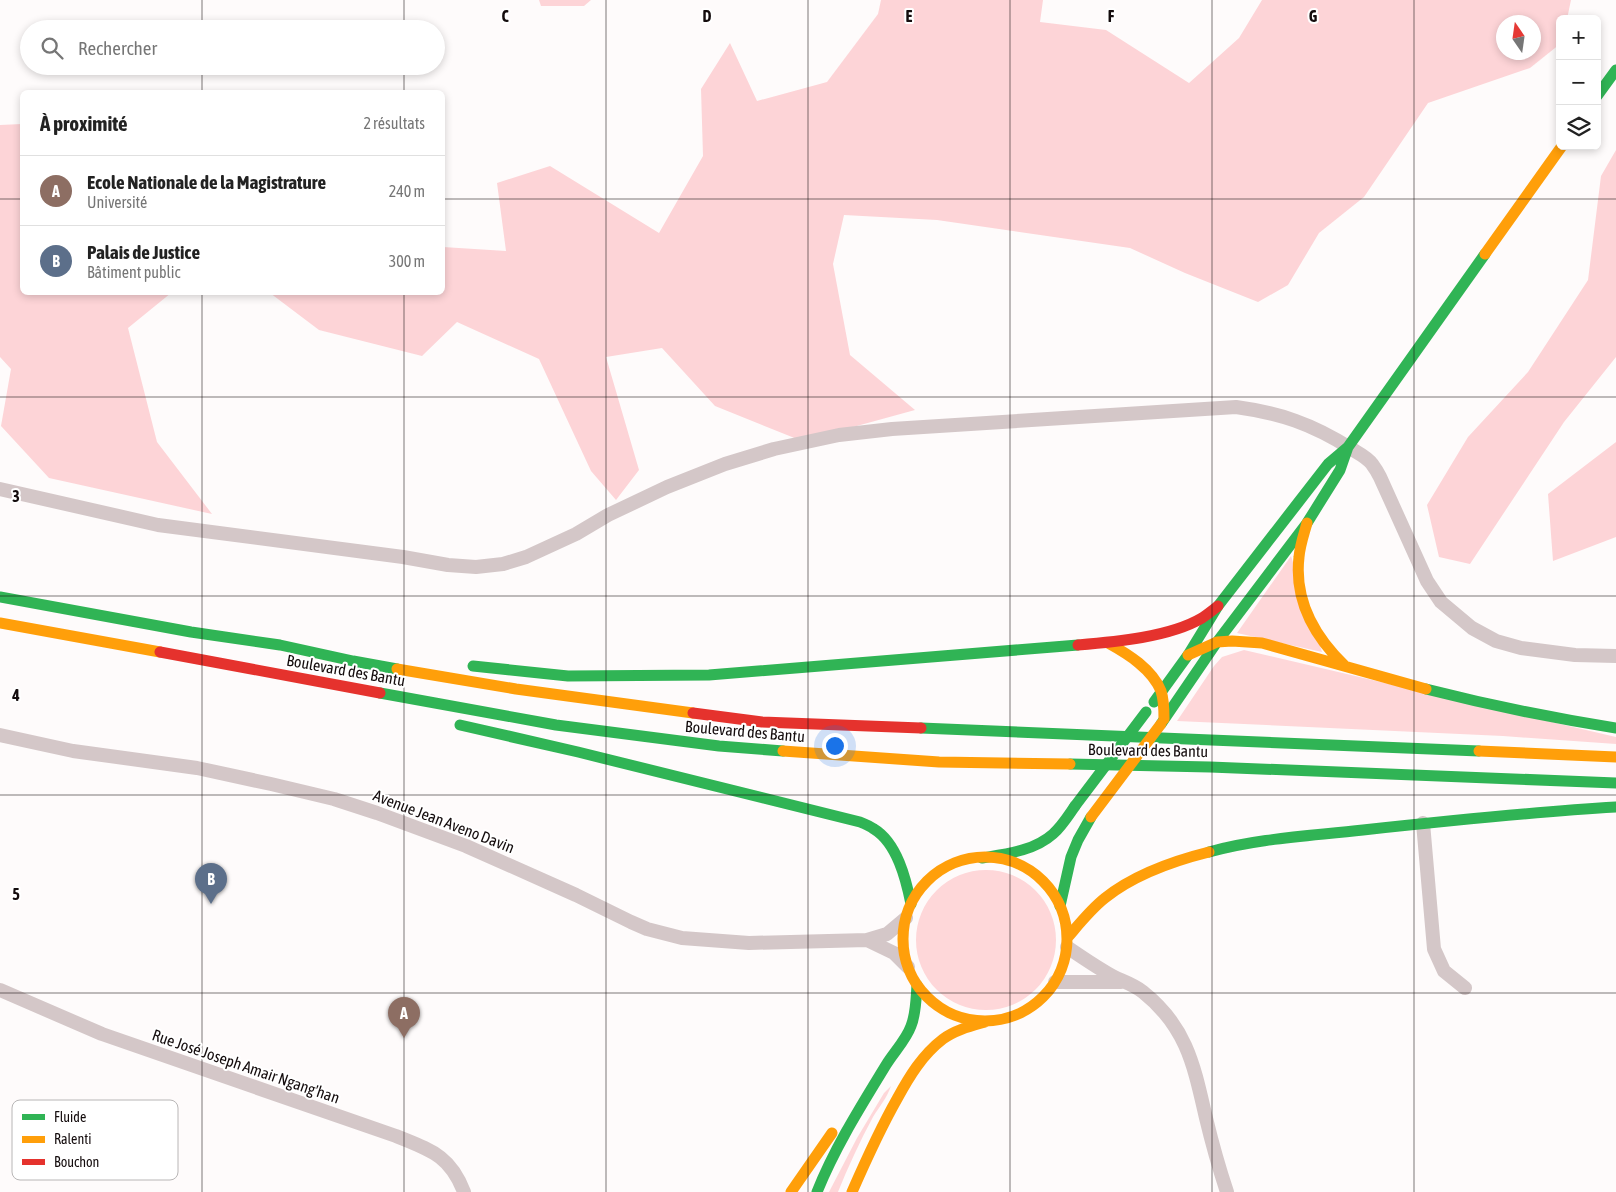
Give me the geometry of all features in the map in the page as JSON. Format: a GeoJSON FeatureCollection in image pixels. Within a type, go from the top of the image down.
{"type":"FeatureCollection","features":[{"type":"Feature","properties":{"kind":"main road"},"geometry":{"type":"LineString","coordinates":[[1601,91],[1616,70]]}},
{"type":"Feature","properties":{"kind":"main road"},"geometry":{"type":"LineString","coordinates":[[994,1020],[968,1019],[951,1013],[934,1004],[917,985],[908,967],[903,942],[906,918],[911,904],[926,883],[945,868],[969,859],[1021,850],[1037,844],[1058,830],[1188,655],[1218,606],[1328,464],[1348,447],[1559,150]]}},
{"type":"Feature","properties":{"kind":"main road"},"geometry":{"type":"LineString","coordinates":[[1060,906],[1071,858],[1078,840],[1091,817],[1162,721],[1217,642],[1307,523],[1340,470],[1348,447]]}},
{"type":"Feature","properties":{"kind":"main road"},"geometry":{"type":"LineString","coordinates":[[1307,523],[1300,556],[1299,577],[1304,605],[1323,643],[1346,666]]}},
{"type":"Feature","properties":{"kind":"main road","name":"Boulevard des Bantu"},"geometry":{"type":"LineString","coordinates":[[0,597],[192,632],[280,645],[352,661],[516,690],[762,722],[1313,743],[1616,757]]}},
{"type":"Feature","properties":{"kind":"main road"},"geometry":{"type":"LineString","coordinates":[[459,664],[568,676],[709,675],[1108,643],[1172,631],[1202,618],[1218,606]]}},
{"type":"Feature","properties":{"kind":"main road","name":"Boulevard des Bantu"},"geometry":{"type":"LineString","coordinates":[[0,623],[556,725],[719,746],[939,762],[1210,767],[1616,783]]}},
{"type":"Feature","properties":{"kind":"main road"},"geometry":{"type":"LineString","coordinates":[[1188,655],[1217,642],[1262,643],[1394,681],[1481,703],[1552,718],[1616,728]]}},
{"type":"Feature","properties":{"kind":"main road"},"geometry":{"type":"LineString","coordinates":[[1108,643],[1124,652],[1151,675],[1161,692],[1162,721]]}},
{"type":"Feature","properties":{"kind":"main road"},"geometry":{"type":"LineString","coordinates":[[280,645],[399,658]]}},
{"type":"Feature","properties":{"kind":"main road"},"geometry":{"type":"LineString","coordinates":[[177,656],[246,678],[293,688]]}},
{"type":"Feature","properties":{"kind":"main road"},"geometry":{"type":"LineString","coordinates":[[452,723],[615,761],[860,822],[875,830],[890,843],[906,879],[911,904]]}},
{"type":"Feature","properties":{"kind":"main road"},"geometry":{"type":"LineString","coordinates":[[1067,942],[1089,911],[1107,896],[1140,877],[1191,856],[1231,846],[1423,823],[1525,813],[1616,807]]}},
{"type":"Feature","properties":{"kind":"main road"},"geometry":{"type":"LineString","coordinates":[[852,1192],[867,1156],[905,1084],[931,1050],[950,1035],[976,1024],[1014,1016],[1033,1005],[1055,982],[1064,962],[1067,942],[1065,919],[1052,892],[1028,870],[1006,861],[982,858]]}},
{"type":"Feature","properties":{"kind":"main road"},"geometry":{"type":"LineString","coordinates":[[816,1192],[858,1108],[911,1028],[915,1012],[917,985]]}},
{"type":"Feature","properties":{"kind":"main road"},"geometry":{"type":"LineString","coordinates":[[791,1192],[861,1092],[892,1055]]}},
{"type":"Feature","properties":{"kind":"main road"},"geometry":{"type":"LineString","coordinates":[[843,1192],[848,1181],[867,1156]]}},
{"type":"Feature","properties":{"kind":"street"},"geometry":{"type":"LineString","coordinates":[[0,489],[158,525],[403,557],[448,565],[476,567],[503,564],[526,557],[576,534],[608,515],[667,487],[725,464],[774,449],[838,436],[892,429],[1236,407],[1264,410],[1300,421],[1332,436],[1373,464],[1424,575],[1441,602],[1472,628],[1496,641],[1521,648],[1575,655],[1616,656]]}},
{"type":"Feature","properties":{"kind":"street","name":"Avenue Jean Aveno Davin"},"geometry":{"type":"LineString","coordinates":[[0,735],[73,751],[197,768],[334,799],[466,846],[647,929],[682,938],[749,943],[867,940]]}},
{"type":"Feature","properties":{"kind":"street"},"geometry":{"type":"LineString","coordinates":[[1423,823],[1434,949],[1444,971],[1465,988]]}},
{"type":"Feature","properties":{"kind":"street"},"geometry":{"type":"LineString","coordinates":[[867,940],[887,934],[906,918]]}},
{"type":"Feature","properties":{"kind":"street"},"geometry":{"type":"LineString","coordinates":[[867,940],[894,953],[908,967]]}},
{"type":"Feature","properties":{"kind":"street"},"geometry":{"type":"LineString","coordinates":[[1067,942],[1095,966],[1138,988],[1154,1001],[1182,1037],[1193,1065],[1210,1136],[1227,1192]]}},
{"type":"Feature","properties":{"kind":"street"},"geometry":{"type":"LineString","coordinates":[[1055,982],[1124,982]]}},
{"type":"Feature","properties":{"kind":"street","name":"Rue José Joseph Amair Ngang'han"},"geometry":{"type":"LineString","coordinates":[[0,990],[102,1034],[396,1136],[431,1150],[448,1162],[460,1179],[464,1192]]}},
{"type":"Feature","properties":{"kind":"shaded area"},"geometry":{"type":"Polygon","coordinates":[[[539,0],[591,0],[584,6],[541,6],[539,0]]]}},
{"type":"Feature","properties":{"kind":"shaded area"},"geometry":{"type":"Polygon","coordinates":[[[881,0],[1043,0],[1040,22],[1106,30],[1189,83],[1239,38],[1262,0],[1571,0],[1568,15],[1556,15],[1556,47],[1541,59],[1541,15],[1496,15],[1496,60],[1540,60],[1530,68],[1428,103],[1364,197],[1319,233],[1288,285],[1258,302],[1185,273],[1130,248],[937,220],[844,215],[833,264],[850,355],[915,410],[802,441],[715,406],[662,348],[606,357],[639,470],[616,500],[591,471],[539,359],[457,322],[422,356],[319,330],[273,295],[445,295],[445,247],[506,251],[497,183],[550,166],[659,233],[703,156],[701,89],[730,43],[757,101],[827,82],[878,14],[881,0]]]}},
{"type":"Feature","properties":{"kind":"shaded area"},"geometry":{"type":"Polygon","coordinates":[[[20,124],[20,295],[169,295],[128,328],[157,442],[212,514],[49,478],[1,426],[11,369],[0,357],[0,125],[20,124]]]}},
{"type":"Feature","properties":{"kind":"shaded area"},"geometry":{"type":"Polygon","coordinates":[[[1616,150],[1616,357],[1564,422],[1470,564],[1439,557],[1427,505],[1468,437],[1528,372],[1588,280],[1601,176],[1616,150]]]}},
{"type":"Feature","properties":{"kind":"shaded area"},"geometry":{"type":"Polygon","coordinates":[[[1616,442],[1616,537],[1553,561],[1548,494],[1616,442]]]}},
{"type":"Feature","properties":{"kind":"shaded area"},"geometry":{"type":"Polygon","coordinates":[[[1291,556],[1322,652],[1237,633],[1291,556]]]}},
{"type":"Feature","properties":{"kind":"shaded area"},"geometry":{"type":"Polygon","coordinates":[[[1244,650],[1616,737],[1616,744],[1503,736],[1177,721],[1222,657],[1244,650]]]}},
{"type":"Feature","properties":{"kind":"shaded area"},"geometry":{"type":"Polygon","coordinates":[[[986,870],[1000,871],[1013,875],[1025,881],[1036,890],[1045,901],[1051,913],[1055,926],[1055,954],[1051,967],[1045,979],[1036,990],[1025,999],[1013,1005],[1000,1009],[986,1010],[972,1009],[959,1005],[947,999],[936,990],[927,979],[921,967],[917,954],[916,940],[917,926],[921,913],[927,901],[936,890],[947,881],[959,875],[972,871],[986,870]]]}},
{"type":"Feature","properties":{"kind":"shaded area"},"geometry":{"type":"Polygon","coordinates":[[[891,1086],[863,1135],[838,1192],[829,1192],[857,1138],[884,1093],[891,1086]]]}},
{"type":"Feature","properties":{"kind":"traffic: fast"},"geometry":{"type":"LineString","coordinates":[[1601,91],[1616,70]]}},
{"type":"Feature","properties":{"kind":"traffic: fast"},"geometry":{"type":"LineString","coordinates":[[1154,702],[1188,655],[1218,606],[1328,464],[1348,447],[1485,254]]}},
{"type":"Feature","properties":{"kind":"traffic: fast"},"geometry":{"type":"LineString","coordinates":[[1161,724],[1217,642],[1307,523],[1340,470],[1348,447]]}},
{"type":"Feature","properties":{"kind":"traffic: fast"},"geometry":{"type":"LineString","coordinates":[[0,597],[191,632],[280,645],[397,669]]}},
{"type":"Feature","properties":{"kind":"traffic: fast"},"geometry":{"type":"LineString","coordinates":[[473,666],[568,676],[709,675],[1078,645]]}},
{"type":"Feature","properties":{"kind":"traffic: fast"},"geometry":{"type":"LineString","coordinates":[[1426,689],[1521,711],[1616,728]]}},
{"type":"Feature","properties":{"kind":"traffic: fast"},"geometry":{"type":"LineString","coordinates":[[380,693],[556,725],[719,746],[783,751]]}},
{"type":"Feature","properties":{"kind":"traffic: fast"},"geometry":{"type":"LineString","coordinates":[[1075,806],[1146,712]]}},
{"type":"Feature","properties":{"kind":"traffic: fast"},"geometry":{"type":"LineString","coordinates":[[460,725],[578,752],[860,822],[871,827],[889,843],[903,873],[911,904]]}},
{"type":"Feature","properties":{"kind":"traffic: fast"},"geometry":{"type":"LineString","coordinates":[[921,728],[1479,751]]}},
{"type":"Feature","properties":{"kind":"traffic: fast"},"geometry":{"type":"LineString","coordinates":[[1070,764],[1210,767],[1616,783]]}},
{"type":"Feature","properties":{"kind":"traffic: fast"},"geometry":{"type":"LineString","coordinates":[[982,858],[1019,851],[1045,840],[1065,821],[1075,806]]}},
{"type":"Feature","properties":{"kind":"traffic: fast"},"geometry":{"type":"LineString","coordinates":[[1209,852],[1228,847],[1286,838],[1552,811],[1616,807]]}},
{"type":"Feature","properties":{"kind":"traffic: fast"},"geometry":{"type":"LineString","coordinates":[[1060,906],[1071,857],[1091,817]]}},
{"type":"Feature","properties":{"kind":"traffic: fast"},"geometry":{"type":"LineString","coordinates":[[817,1192],[849,1127],[909,1031],[915,1011],[917,985]]}},
{"type":"Feature","properties":{"kind":"traffic: slow"},"geometry":{"type":"LineString","coordinates":[[1485,254],[1559,150]]}},
{"type":"Feature","properties":{"kind":"traffic: slow"},"geometry":{"type":"LineString","coordinates":[[1307,523],[1301,544],[1298,573],[1303,603],[1324,643],[1345,666]]}},
{"type":"Feature","properties":{"kind":"traffic: slow"},"geometry":{"type":"LineString","coordinates":[[0,623],[160,652]]}},
{"type":"Feature","properties":{"kind":"traffic: slow"},"geometry":{"type":"LineString","coordinates":[[1188,655],[1217,642],[1262,643],[1426,689]]}},
{"type":"Feature","properties":{"kind":"traffic: slow"},"geometry":{"type":"LineString","coordinates":[[1108,643],[1131,657],[1152,676],[1162,694],[1164,719]]}},
{"type":"Feature","properties":{"kind":"traffic: slow"},"geometry":{"type":"LineString","coordinates":[[397,669],[516,689],[693,713]]}},
{"type":"Feature","properties":{"kind":"traffic: slow"},"geometry":{"type":"LineString","coordinates":[[1091,817],[1161,724]]}},
{"type":"Feature","properties":{"kind":"traffic: slow"},"geometry":{"type":"LineString","coordinates":[[783,751],[939,762],[1070,764]]}},
{"type":"Feature","properties":{"kind":"traffic: slow"},"geometry":{"type":"LineString","coordinates":[[1479,751],[1616,757]]}},
{"type":"Feature","properties":{"kind":"traffic: slow"},"geometry":{"type":"LineString","coordinates":[[1068,937],[1100,902],[1129,882],[1168,864],[1209,852]]}},
{"type":"Feature","properties":{"kind":"traffic: slow"},"geometry":{"type":"LineString","coordinates":[[985,857],[1009,861],[1024,867],[1043,881],[1057,900],[1063,915],[1067,939],[1063,963],[1057,978],[1043,997],[1024,1011],[1009,1017],[985,1021],[961,1017],[946,1011],[927,997],[913,978],[907,963],[903,939],[907,915],[913,900],[927,881],[946,867],[961,861],[985,857]]}},
{"type":"Feature","properties":{"kind":"traffic: slow"},"geometry":{"type":"LineString","coordinates":[[852,1192],[891,1110],[922,1059],[935,1045],[953,1033],[985,1022]]}},
{"type":"Feature","properties":{"kind":"traffic: slow"},"geometry":{"type":"LineString","coordinates":[[791,1192],[832,1133]]}},
{"type":"Feature","properties":{"kind":"traffic: jam"},"geometry":{"type":"LineString","coordinates":[[1078,645],[1142,638],[1174,630],[1202,618],[1218,606]]}},
{"type":"Feature","properties":{"kind":"traffic: jam"},"geometry":{"type":"LineString","coordinates":[[160,652],[380,693]]}},
{"type":"Feature","properties":{"kind":"traffic: jam"},"geometry":{"type":"LineString","coordinates":[[693,713],[762,722],[921,728]]}},
{"type":"Feature","properties":{"kind":"place","name":"Palais de Justice"},"geometry":{"type":"Point","coordinates":[211,904]}},
{"type":"Feature","properties":{"kind":"place","name":"Ecole Nationale de la Magistrature"},"geometry":{"type":"Point","coordinates":[404,1038]}}]}
